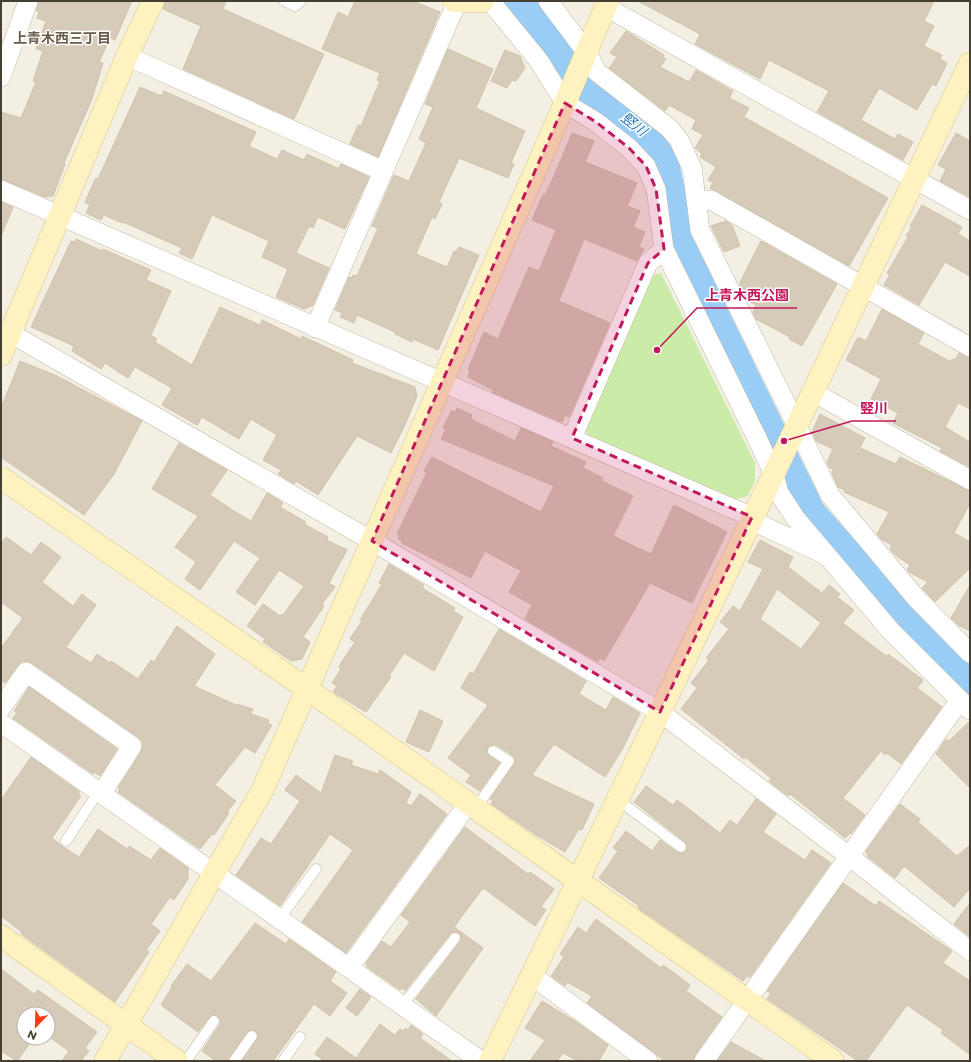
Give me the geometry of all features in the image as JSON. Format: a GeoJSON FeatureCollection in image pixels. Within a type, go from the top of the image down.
{"type":"FeatureCollection","features":[{"type":"Feature","properties":{"kind":"street"},"geometry":{"type":"LineString","coordinates":[[1,77],[28,1]]}},
{"type":"Feature","properties":{"kind":"street"},"geometry":{"type":"LineString","coordinates":[[1,355],[127,56],[153,1]]}},
{"type":"Feature","properties":{"kind":"street"},"geometry":{"type":"LineString","coordinates":[[315,328],[456,2],[482,1]]}},
{"type":"Feature","properties":{"kind":"street"},"geometry":{"type":"LineString","coordinates":[[490,1],[539,61],[567,100],[629,148],[646,166],[656,189],[664,249],[774,475],[779,493],[796,518],[825,554],[891,631],[965,705],[850,857],[704,1061]]}},
{"type":"Feature","properties":{"kind":"street"},"geometry":{"type":"LineString","coordinates":[[548,1],[597,72],[670,128],[679,140],[692,168],[700,230],[830,496],[916,598],[970,653]]}},
{"type":"Feature","properties":{"kind":"street"},"geometry":{"type":"LineString","coordinates":[[105,1061],[262,791],[567,100],[607,4],[970,210]]}},
{"type":"Feature","properties":{"kind":"street"},"geometry":{"type":"LineString","coordinates":[[127,56],[383,172]]}},
{"type":"Feature","properties":{"kind":"street"},"geometry":{"type":"LineString","coordinates":[[490,1061],[660,712],[751,519],[774,475],[862,287],[970,63]]}},
{"type":"Feature","properties":{"kind":"street"},"geometry":{"type":"LineString","coordinates":[[1,190],[441,383],[572,438],[825,554]]}},
{"type":"Feature","properties":{"kind":"street"},"geometry":{"type":"LineString","coordinates":[[697,201],[712,200],[862,287],[970,347]]}},
{"type":"Feature","properties":{"kind":"street"},"geometry":{"type":"LineString","coordinates":[[572,438],[648,264],[664,249]]}},
{"type":"Feature","properties":{"kind":"street"},"geometry":{"type":"LineString","coordinates":[[10,333],[372,541],[660,712],[850,857],[970,952]]}},
{"type":"Feature","properties":{"kind":"street"},"geometry":{"type":"LineString","coordinates":[[813,392],[970,480]]}},
{"type":"Feature","properties":{"kind":"street"},"geometry":{"type":"LineString","coordinates":[[1,478],[307,689],[577,882],[833,1061]]}},
{"type":"Feature","properties":{"kind":"street"},"geometry":{"type":"LineString","coordinates":[[1,708],[26,672],[132,746],[100,792]]}},
{"type":"Feature","properties":{"kind":"street"},"geometry":{"type":"LineString","coordinates":[[1,723],[215,872],[481,1061]]}},
{"type":"Feature","properties":{"kind":"street"},"geometry":{"type":"LineString","coordinates":[[349,968],[471,806]]}},
{"type":"Feature","properties":{"kind":"street"},"geometry":{"type":"LineString","coordinates":[[1,936],[177,1061]]}},
{"type":"Feature","properties":{"kind":"street"},"geometry":{"type":"LineString","coordinates":[[531,975],[648,1061]]}},
{"type":"Feature","properties":{"kind":"lane"},"geometry":{"type":"LineString","coordinates":[[284,1],[295,6],[301,1]]}},
{"type":"Feature","properties":{"kind":"lane"},"geometry":{"type":"LineString","coordinates":[[471,806],[509,761],[494,751]]}},
{"type":"Feature","properties":{"kind":"lane"},"geometry":{"type":"LineString","coordinates":[[66,841],[100,792]]}},
{"type":"Feature","properties":{"kind":"lane"},"geometry":{"type":"LineString","coordinates":[[617,799],[681,847]]}},
{"type":"Feature","properties":{"kind":"lane"},"geometry":{"type":"LineString","coordinates":[[280,918],[316,869]]}},
{"type":"Feature","properties":{"kind":"lane"},"geometry":{"type":"LineString","coordinates":[[402,1006],[455,938]]}},
{"type":"Feature","properties":{"kind":"lane"},"geometry":{"type":"LineString","coordinates":[[186,1061],[214,1021]]}},
{"type":"Feature","properties":{"kind":"lane"},"geometry":{"type":"LineString","coordinates":[[234,1061],[252,1036]]}},
{"type":"Feature","properties":{"kind":"lane"},"geometry":{"type":"LineString","coordinates":[[282,1061],[300,1037]]}},
{"type":"Feature","properties":{"kind":"highlighted area"},"geometry":{"type":"Polygon","coordinates":[[[565,103],[596,122],[629,148],[646,166],[656,189],[664,249],[648,263],[572,438],[752,517],[660,712],[372,541],[565,103]]]}},
{"type":"Feature","properties":{"kind":"green space"},"geometry":{"type":"Polygon","coordinates":[[[661,273],[755,463],[755,481],[748,496],[732,500],[588,436],[584,424],[646,276],[661,273]]]}},
{"type":"Feature","properties":{"kind":"water"},"geometry":{"type":"Polygon","coordinates":[[[499,1],[539,1],[659,128],[677,152],[696,241],[823,504],[907,599],[970,665],[970,703],[800,518],[678,270],[658,181],[577,105],[499,1]]]}},
{"type":"Feature","properties":{"kind":"building"},"geometry":{"type":"Polygon","coordinates":[[[39,1],[132,1],[115,40],[110,38],[99,62],[103,63],[92,99],[64,163],[65,164],[53,196],[45,197],[1,179],[1,112],[21,118],[36,82],[33,81],[43,51],[36,49],[46,21],[37,18],[39,12],[36,11],[39,1]]]}},
{"type":"Feature","properties":{"kind":"building"},"geometry":{"type":"Polygon","coordinates":[[[165,1],[226,1],[223,9],[324,54],[294,119],[183,69],[201,26],[163,9],[165,1]]]}},
{"type":"Feature","properties":{"kind":"building"},"geometry":{"type":"Polygon","coordinates":[[[355,1],[413,1],[440,12],[378,157],[350,144],[358,125],[361,126],[380,81],[377,80],[380,73],[322,49],[338,12],[348,17],[355,1]]]}},
{"type":"Feature","properties":{"kind":"building"},"geometry":{"type":"Polygon","coordinates":[[[638,1],[934,1],[924,21],[934,26],[924,46],[942,55],[940,59],[947,63],[936,86],[932,84],[917,110],[879,88],[861,120],[895,139],[898,134],[913,142],[903,160],[817,112],[829,91],[769,60],[760,79],[695,44],[700,34],[638,1]]]}},
{"type":"Feature","properties":{"kind":"building"},"geometry":{"type":"Polygon","coordinates":[[[626,31],[664,55],[663,57],[666,59],[660,67],[689,82],[696,70],[733,91],[729,98],[749,108],[744,117],[888,198],[849,266],[710,188],[713,182],[708,180],[716,167],[700,157],[702,154],[695,148],[703,135],[692,129],[696,120],[669,105],[665,111],[609,68],[617,57],[610,53],[626,31]]]}},
{"type":"Feature","properties":{"kind":"building"},"geometry":{"type":"Polygon","coordinates":[[[448,49],[493,69],[476,108],[525,131],[511,163],[514,164],[508,178],[459,158],[439,202],[442,204],[435,219],[432,217],[416,254],[447,267],[454,251],[456,252],[459,247],[479,255],[438,350],[413,339],[412,342],[395,334],[395,332],[357,315],[354,323],[340,317],[342,313],[335,310],[349,277],[352,278],[353,275],[357,276],[378,228],[372,226],[394,175],[409,181],[426,143],[419,139],[433,107],[425,104],[448,49]]]}},
{"type":"Feature","properties":{"kind":"building"},"geometry":{"type":"Polygon","coordinates":[[[505,50],[520,56],[525,68],[516,81],[512,80],[507,88],[491,81],[505,50]]]}},
{"type":"Feature","properties":{"kind":"building"},"geometry":{"type":"Polygon","coordinates":[[[140,87],[161,96],[164,91],[256,132],[249,146],[277,159],[282,150],[304,160],[307,154],[337,168],[339,168],[341,164],[369,177],[345,229],[318,217],[313,228],[309,226],[296,253],[329,268],[313,305],[304,309],[276,297],[288,269],[262,257],[269,241],[212,215],[192,259],[179,253],[182,248],[123,222],[122,223],[104,215],[101,220],[86,213],[90,205],[85,202],[96,178],[98,179],[140,87]]]}},
{"type":"Feature","properties":{"kind":"building"},"geometry":{"type":"Polygon","coordinates":[[[572,133],[594,141],[585,162],[637,183],[627,206],[640,211],[633,227],[645,232],[639,247],[644,249],[637,261],[584,239],[559,301],[610,323],[569,417],[565,415],[562,422],[492,392],[493,390],[468,377],[470,371],[468,370],[484,332],[498,339],[529,267],[539,271],[556,230],[532,220],[543,194],[545,195],[554,176],[572,133]]]}},
{"type":"Feature","properties":{"kind":"building"},"geometry":{"type":"Polygon","coordinates":[[[956,133],[970,141],[970,197],[940,181],[946,169],[938,165],[956,133]]]}},
{"type":"Feature","properties":{"kind":"building"},"geometry":{"type":"Polygon","coordinates":[[[1,202],[13,207],[2,234],[1,234],[1,202]]]}},
{"type":"Feature","properties":{"kind":"building"},"geometry":{"type":"Polygon","coordinates":[[[922,205],[962,227],[958,234],[970,241],[970,276],[945,262],[919,305],[884,285],[890,274],[887,273],[908,237],[906,236],[912,227],[910,226],[922,205]]]}},
{"type":"Feature","properties":{"kind":"building"},"geometry":{"type":"Polygon","coordinates":[[[726,221],[732,225],[740,246],[724,252],[711,226],[726,221]]]}},
{"type":"Feature","properties":{"kind":"building"},"geometry":{"type":"Polygon","coordinates":[[[76,239],[151,270],[146,280],[171,291],[151,335],[157,339],[155,342],[192,365],[220,307],[260,325],[262,320],[301,339],[302,336],[353,360],[352,363],[415,387],[417,396],[391,453],[357,436],[318,495],[296,481],[294,484],[278,474],[281,470],[263,460],[277,435],[251,419],[239,439],[202,417],[197,425],[162,405],[172,388],[135,367],[128,378],[105,363],[101,369],[72,351],[74,346],[31,327],[71,241],[75,242],[76,239]]]}},
{"type":"Feature","properties":{"kind":"building"},"geometry":{"type":"Polygon","coordinates":[[[761,241],[837,284],[802,346],[789,339],[790,337],[756,319],[753,312],[756,305],[747,300],[740,286],[740,282],[761,241]]]}},
{"type":"Feature","properties":{"kind":"building"},"geometry":{"type":"Polygon","coordinates":[[[882,309],[924,333],[918,344],[951,362],[952,359],[955,360],[959,353],[970,358],[970,409],[958,403],[945,427],[970,442],[970,467],[940,451],[942,448],[893,423],[898,413],[871,399],[881,379],[846,360],[858,337],[866,341],[882,309]]]}},
{"type":"Feature","properties":{"kind":"building"},"geometry":{"type":"Polygon","coordinates":[[[20,361],[55,375],[142,421],[114,474],[84,515],[1,457],[1,408],[20,361]]]}},
{"type":"Feature","properties":{"kind":"building"},"geometry":{"type":"Polygon","coordinates":[[[457,408],[472,415],[471,419],[515,441],[521,428],[553,442],[551,446],[586,462],[583,468],[603,478],[602,481],[633,496],[613,536],[651,554],[674,505],[727,532],[692,603],[650,583],[604,661],[600,658],[598,662],[525,619],[532,605],[509,592],[521,571],[485,551],[471,578],[402,543],[402,541],[398,539],[400,535],[397,534],[427,472],[424,471],[432,457],[541,512],[554,486],[441,439],[446,429],[443,428],[452,410],[455,412],[457,408]]]}},
{"type":"Feature","properties":{"kind":"building"},"geometry":{"type":"Polygon","coordinates":[[[820,414],[865,438],[860,448],[896,464],[900,457],[970,491],[970,503],[954,533],[970,542],[970,568],[935,602],[922,588],[928,582],[909,572],[907,570],[910,565],[895,555],[890,549],[892,545],[881,539],[877,534],[889,512],[844,492],[845,490],[838,487],[832,473],[833,469],[829,467],[827,462],[833,449],[816,441],[812,432],[820,414]]]}},
{"type":"Feature","properties":{"kind":"building"},"geometry":{"type":"Polygon","coordinates":[[[179,443],[227,470],[210,495],[237,513],[251,521],[267,493],[283,503],[280,507],[306,522],[304,524],[328,537],[327,540],[347,550],[329,583],[335,587],[322,604],[324,606],[303,637],[310,642],[302,659],[291,661],[263,642],[265,639],[247,626],[263,604],[280,616],[282,614],[283,615],[304,586],[279,570],[255,605],[236,592],[260,558],[234,541],[200,590],[185,579],[196,562],[175,547],[198,516],[152,489],[179,443]]]}},
{"type":"Feature","properties":{"kind":"building"},"geometry":{"type":"Polygon","coordinates":[[[6,537],[31,555],[41,542],[61,557],[42,582],[73,606],[82,594],[96,605],[66,647],[91,663],[97,654],[110,663],[111,661],[138,679],[151,660],[154,662],[177,626],[215,654],[194,686],[236,705],[237,704],[253,709],[251,714],[269,720],[268,724],[272,725],[255,753],[245,747],[215,785],[236,801],[227,812],[229,813],[214,835],[212,834],[200,849],[118,792],[120,789],[118,788],[141,752],[142,742],[138,737],[32,663],[27,661],[21,662],[5,683],[1,680],[1,648],[23,618],[1,602],[1,544],[6,537]]]}},
{"type":"Feature","properties":{"kind":"building"},"geometry":{"type":"Polygon","coordinates":[[[760,540],[793,557],[788,567],[822,593],[829,585],[840,594],[837,597],[854,610],[843,623],[886,656],[888,654],[923,680],[917,688],[942,707],[901,764],[887,753],[885,755],[881,751],[843,798],[865,815],[851,834],[850,833],[845,838],[790,794],[788,796],[769,781],[771,778],[745,757],[744,759],[681,709],[697,688],[691,683],[709,660],[706,658],[729,629],[720,622],[733,606],[740,611],[763,569],[748,562],[760,540]],[[777,589],[760,619],[801,649],[821,623],[777,589]]]}},
{"type":"Feature","properties":{"kind":"building"},"geometry":{"type":"Polygon","coordinates":[[[389,564],[424,585],[422,588],[455,608],[453,611],[463,617],[434,671],[404,653],[389,676],[391,677],[366,712],[333,692],[337,686],[332,683],[341,669],[339,666],[355,642],[350,639],[362,621],[360,620],[382,584],[379,583],[389,564]]]}},
{"type":"Feature","properties":{"kind":"building"},"geometry":{"type":"Polygon","coordinates":[[[970,585],[970,631],[958,625],[951,618],[970,585]]]}},
{"type":"Feature","properties":{"kind":"building"},"geometry":{"type":"Polygon","coordinates":[[[499,629],[586,681],[579,694],[606,710],[613,697],[640,713],[623,748],[605,777],[554,744],[532,775],[594,804],[582,830],[579,829],[565,852],[536,835],[491,804],[493,801],[490,799],[514,764],[515,758],[512,755],[496,745],[488,747],[487,754],[500,763],[480,791],[466,782],[471,775],[448,758],[488,705],[461,688],[470,672],[473,674],[499,629]]]}},
{"type":"Feature","properties":{"kind":"building"},"geometry":{"type":"Polygon","coordinates":[[[29,687],[117,749],[100,776],[94,772],[93,774],[13,718],[17,713],[14,711],[29,687]]]}},
{"type":"Feature","properties":{"kind":"building"},"geometry":{"type":"Polygon","coordinates":[[[420,710],[443,721],[429,752],[406,742],[420,710]]]}},
{"type":"Feature","properties":{"kind":"building"},"geometry":{"type":"Polygon","coordinates":[[[970,721],[970,788],[936,754],[946,739],[949,741],[970,721]]]}},
{"type":"Feature","properties":{"kind":"building"},"geometry":{"type":"Polygon","coordinates":[[[335,755],[353,761],[351,765],[378,774],[380,770],[411,792],[406,803],[411,806],[420,794],[447,814],[346,953],[302,922],[353,850],[330,834],[280,906],[236,875],[261,838],[271,844],[300,801],[285,790],[296,775],[321,793],[335,755]]]}},
{"type":"Feature","properties":{"kind":"building"},"geometry":{"type":"Polygon","coordinates":[[[31,757],[80,792],[78,794],[81,796],[52,838],[62,846],[79,857],[98,829],[127,849],[129,846],[151,860],[160,848],[188,868],[188,879],[174,900],[170,897],[151,924],[160,931],[146,950],[149,952],[115,1002],[21,934],[22,932],[1,916],[1,800],[31,757]]]}},
{"type":"Feature","properties":{"kind":"building"},"geometry":{"type":"Polygon","coordinates":[[[646,786],[673,805],[677,800],[720,833],[730,820],[737,825],[756,799],[776,814],[763,832],[805,860],[812,850],[831,863],[750,977],[747,976],[743,981],[638,908],[639,906],[599,878],[618,851],[613,848],[626,831],[652,851],[660,840],[677,852],[683,853],[686,851],[687,845],[685,842],[634,802],[646,786]]]}},
{"type":"Feature","properties":{"kind":"building"},"geometry":{"type":"Polygon","coordinates":[[[900,804],[920,819],[918,822],[957,856],[970,845],[970,888],[954,907],[904,866],[895,878],[868,857],[866,851],[900,804]]]}},
{"type":"Feature","properties":{"kind":"building"},"geometry":{"type":"Polygon","coordinates":[[[465,827],[528,874],[530,872],[554,889],[541,907],[546,910],[535,926],[483,888],[454,927],[483,948],[436,1016],[416,999],[460,942],[461,936],[459,933],[453,932],[450,934],[405,991],[402,988],[400,990],[367,967],[366,963],[382,941],[391,947],[410,922],[401,915],[465,827]]]}},
{"type":"Feature","properties":{"kind":"building"},"geometry":{"type":"Polygon","coordinates":[[[843,883],[876,906],[879,901],[952,951],[943,963],[970,981],[970,1055],[941,1033],[943,1030],[907,1005],[866,1061],[858,1061],[767,999],[771,993],[767,991],[843,883]]]}},
{"type":"Feature","properties":{"kind":"building"},"geometry":{"type":"Polygon","coordinates":[[[970,903],[970,937],[954,924],[970,903]]]}},
{"type":"Feature","properties":{"kind":"building"},"geometry":{"type":"Polygon","coordinates":[[[596,919],[661,968],[663,965],[690,985],[686,991],[722,1017],[695,1055],[693,1061],[665,1061],[587,1003],[592,996],[567,982],[565,986],[551,976],[564,957],[560,954],[578,927],[586,933],[596,919]]]}},
{"type":"Feature","properties":{"kind":"building"},"geometry":{"type":"Polygon","coordinates":[[[255,923],[286,944],[289,939],[336,972],[330,981],[347,993],[330,1016],[314,1004],[273,1061],[242,1061],[258,1037],[256,1031],[252,1030],[247,1032],[228,1061],[216,1061],[202,1051],[220,1024],[218,1016],[211,1015],[198,1032],[161,1005],[172,987],[171,986],[187,964],[211,981],[255,923]]]}},
{"type":"Feature","properties":{"kind":"building"},"geometry":{"type":"Polygon","coordinates":[[[1,969],[34,994],[38,990],[97,1032],[85,1048],[89,1051],[81,1061],[62,1061],[69,1051],[56,1042],[56,1006],[16,1006],[16,1046],[28,1046],[17,1061],[1,1051],[1,969]]]}},
{"type":"Feature","properties":{"kind":"building"},"geometry":{"type":"Polygon","coordinates":[[[360,989],[371,997],[357,1016],[346,1008],[360,989]]]}},
{"type":"Feature","properties":{"kind":"building"},"geometry":{"type":"Polygon","coordinates":[[[542,1001],[575,1021],[608,1045],[599,1061],[578,1061],[563,1053],[557,1061],[530,1061],[545,1040],[525,1028],[542,1001]]]}},
{"type":"Feature","properties":{"kind":"building"},"geometry":{"type":"Polygon","coordinates":[[[380,1024],[395,1035],[400,1029],[403,1031],[406,1028],[408,1030],[411,1025],[423,1034],[420,1038],[452,1061],[324,1061],[315,1054],[327,1037],[356,1058],[380,1024]]]}},
{"type":"Feature","properties":{"kind":"building"},"geometry":{"type":"Polygon","coordinates":[[[731,1042],[766,1061],[717,1061],[731,1042]]]}},
{"type":"Feature","properties":{"kind":"place","name":"上青木西公園"},"geometry":{"type":"Point","coordinates":[657,350]}},
{"type":"Feature","properties":{"kind":"place","name":"竪川"},"geometry":{"type":"Point","coordinates":[784,441]}},
{"type":"Feature","properties":{"kind":"district","name":"上青木西三丁目"},"geometry":{"type":"Point","coordinates":[62,38]}}]}
